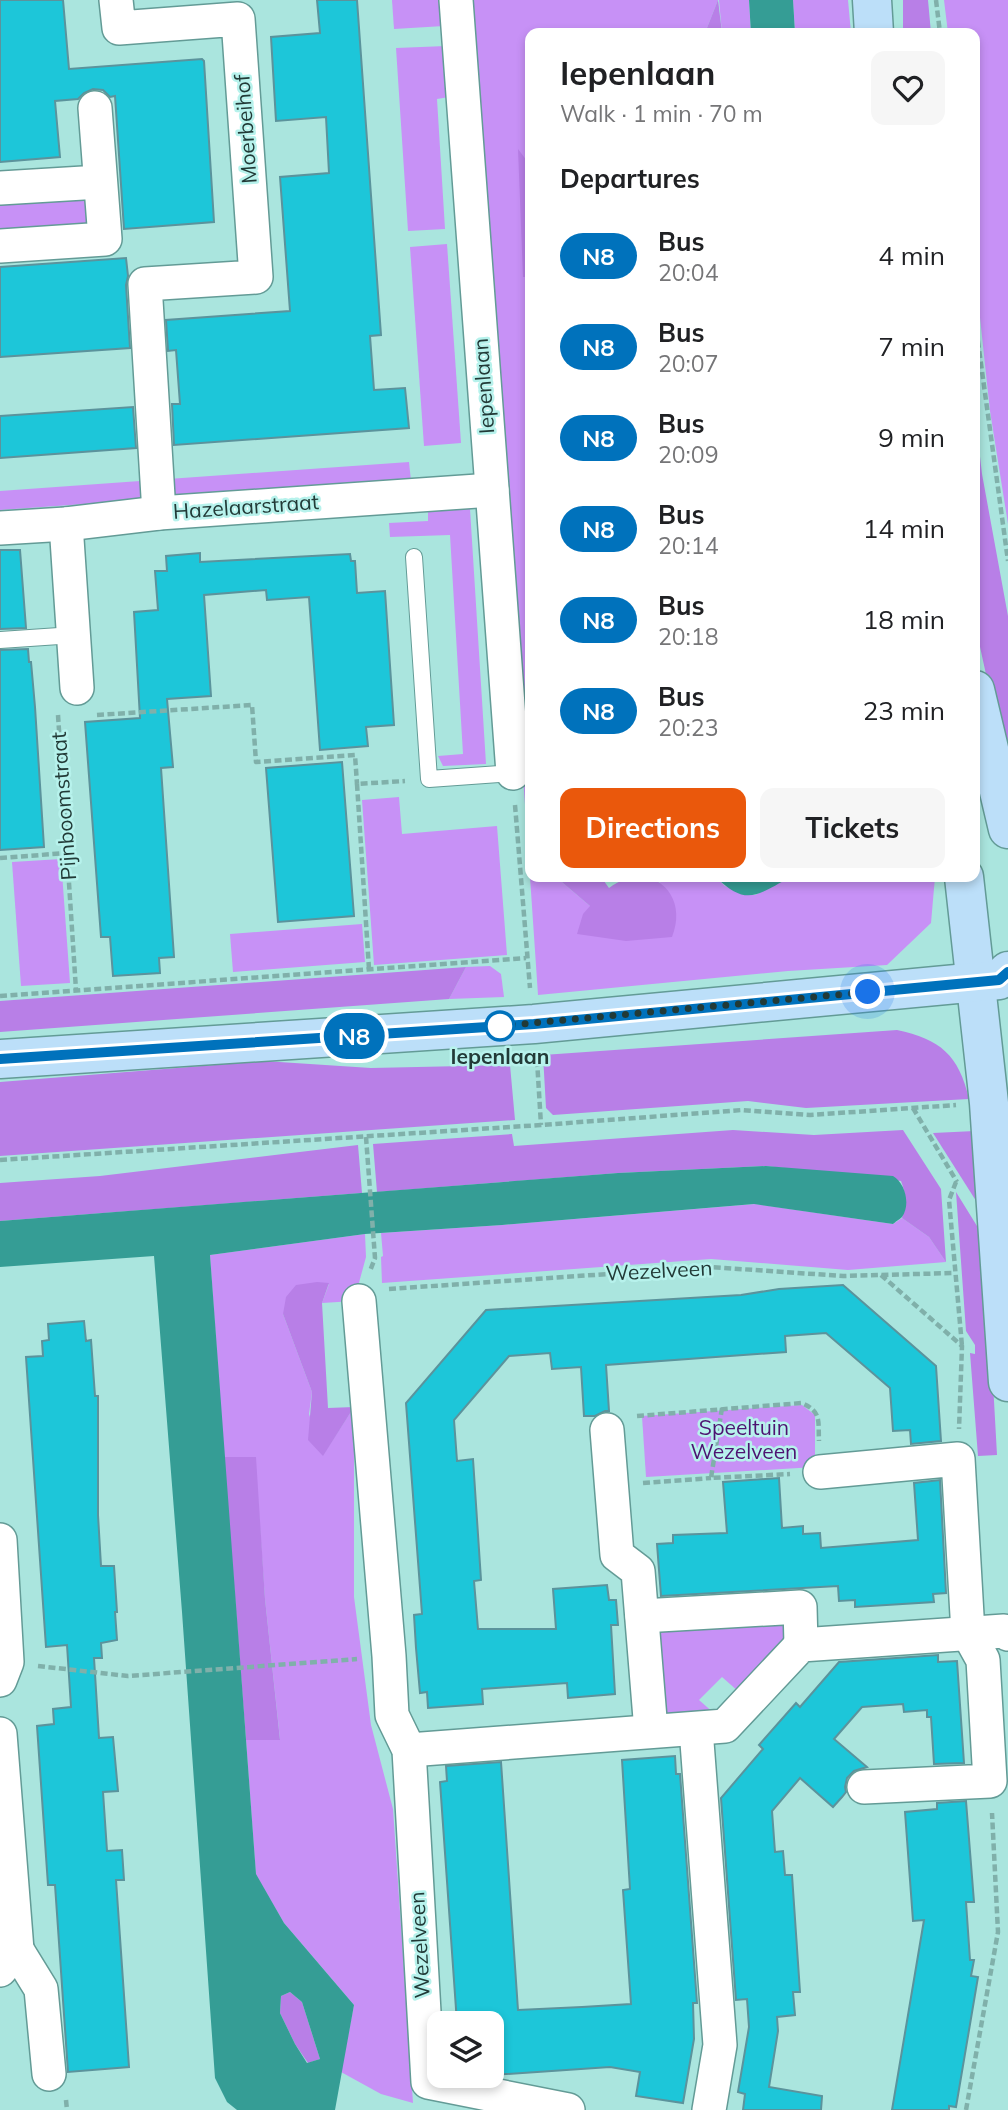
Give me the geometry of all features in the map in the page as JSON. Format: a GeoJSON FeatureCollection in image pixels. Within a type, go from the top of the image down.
{"type":"FeatureCollection","features":[{"type":"Feature","properties":{"kind":"main road"},"geometry":{"type":"LineString","coordinates":[[872,0],[874,28]]}},
{"type":"Feature","properties":{"kind":"main road"},"geometry":{"type":"LineString","coordinates":[[895,0],[897,28]]}},
{"type":"Feature","properties":{"kind":"main road"},"geometry":{"type":"LineString","coordinates":[[980,711],[1008,829]]}},
{"type":"Feature","properties":{"kind":"main road"},"geometry":{"type":"LineString","coordinates":[[966,882],[998,981],[979,1024],[989,1103],[1008,1382]]}},
{"type":"Feature","properties":{"kind":"main road"},"geometry":{"type":"LineString","coordinates":[[0,1059],[534,1024],[998,981]]}},
{"type":"Feature","properties":{"kind":"street","name":"Moerbeihof"},"geometry":{"type":"LineString","coordinates":[[116,0],[119,28],[238,19],[256,277],[145,284],[159,513]]}},
{"type":"Feature","properties":{"kind":"street","name":"Iepenlaan"},"geometry":{"type":"LineString","coordinates":[[456,0],[513,773]]}},
{"type":"Feature","properties":{"kind":"street"},"geometry":{"type":"LineString","coordinates":[[0,246],[105,239],[95,108]]}},
{"type":"Feature","properties":{"kind":"street"},"geometry":{"type":"LineString","coordinates":[[0,188],[100,182]]}},
{"type":"Feature","properties":{"kind":"street","name":"Hazelaarstraat"},"geometry":{"type":"LineString","coordinates":[[0,528],[66,524],[159,513],[492,490]]}},
{"type":"Feature","properties":{"kind":"street"},"geometry":{"type":"LineString","coordinates":[[66,524],[81,701]]}},
{"type":"Feature","properties":{"kind":"street","name":"Wezelveen"},"geometry":{"type":"LineString","coordinates":[[368,1296],[392,1715],[409,1750],[428,2082],[568,2110]]}},
{"type":"Feature","properties":{"kind":"street"},"geometry":{"type":"LineString","coordinates":[[607,1430],[617,1555],[638,1571],[651,1731]]}},
{"type":"Feature","properties":{"kind":"street"},"geometry":{"type":"LineString","coordinates":[[820,1472],[958,1459],[968,1633],[983,1660],[990,1781],[864,1787]]}},
{"type":"Feature","properties":{"kind":"street"},"geometry":{"type":"LineString","coordinates":[[0,1540],[3,1671]]}},
{"type":"Feature","properties":{"kind":"street"},"geometry":{"type":"LineString","coordinates":[[642,1616],[800,1607],[802,1645]]}},
{"type":"Feature","properties":{"kind":"street"},"geometry":{"type":"LineString","coordinates":[[409,1750],[725,1726],[802,1645],[1004,1631],[1008,1634]]}},
{"type":"Feature","properties":{"kind":"street"},"geometry":{"type":"LineString","coordinates":[[696,1729],[720,2045],[709,2110]]}},
{"type":"Feature","properties":{"kind":"street"},"geometry":{"type":"LineString","coordinates":[[0,1734],[9,1960],[41,1989],[49,2074]]}},
{"type":"Feature","properties":{"kind":"lane"},"geometry":{"type":"LineString","coordinates":[[414,557],[429,779],[513,773]]}},
{"type":"Feature","properties":{"kind":"lane"},"geometry":{"type":"LineString","coordinates":[[0,640],[74,635]]}},
{"type":"Feature","properties":{"kind":"path"},"geometry":{"type":"LineString","coordinates":[[936,0],[939,28]]}},
{"type":"Feature","properties":{"kind":"path"},"geometry":{"type":"LineString","coordinates":[[980,357],[1008,561]]}},
{"type":"Feature","properties":{"kind":"path","name":"Pijnboomstraat"},"geometry":{"type":"LineString","coordinates":[[76,990],[57,698],[81,701]]}},
{"type":"Feature","properties":{"kind":"path"},"geometry":{"type":"LineString","coordinates":[[81,701],[252,705],[256,762],[355,755],[369,969]]}},
{"type":"Feature","properties":{"kind":"path"},"geometry":{"type":"LineString","coordinates":[[513,773],[541,1125]]}},
{"type":"Feature","properties":{"kind":"path"},"geometry":{"type":"LineString","coordinates":[[357,784],[429,779]]}},
{"type":"Feature","properties":{"kind":"path"},"geometry":{"type":"LineString","coordinates":[[0,858],[66,853]]}},
{"type":"Feature","properties":{"kind":"path"},"geometry":{"type":"LineString","coordinates":[[0,996],[526,958]]}},
{"type":"Feature","properties":{"kind":"path"},"geometry":{"type":"LineString","coordinates":[[0,1160],[742,1110],[810,1115],[989,1103]]}},
{"type":"Feature","properties":{"kind":"path"},"geometry":{"type":"LineString","coordinates":[[913,1108],[963,1191]]}},
{"type":"Feature","properties":{"kind":"path"},"geometry":{"type":"LineString","coordinates":[[366,1137],[375,1258]]}},
{"type":"Feature","properties":{"kind":"path"},"geometry":{"type":"LineString","coordinates":[[957,1182],[949,1200],[962,1346],[958,1459]]}},
{"type":"Feature","properties":{"kind":"path","name":"Wezelveen"},"geometry":{"type":"LineString","coordinates":[[368,1296],[710,1267],[843,1276],[954,1273]]}},
{"type":"Feature","properties":{"kind":"path"},"geometry":{"type":"LineString","coordinates":[[880,1274],[962,1346]]}},
{"type":"Feature","properties":{"kind":"path"},"geometry":{"type":"LineString","coordinates":[[607,1430],[620,1418],[722,1408],[802,1403],[818,1415],[820,1472],[610,1486]]}},
{"type":"Feature","properties":{"kind":"path"},"geometry":{"type":"LineString","coordinates":[[711,1478],[722,1408]]}},
{"type":"Feature","properties":{"kind":"path"},"geometry":{"type":"LineString","coordinates":[[3,1671],[128,1676],[389,1656]]}},
{"type":"Feature","properties":{"kind":"path"},"geometry":{"type":"LineString","coordinates":[[966,2110],[998,1932],[990,1781]]}},
{"type":"Feature","properties":{"kind":"green space"},"geometry":{"type":"Polygon","coordinates":[[[392,0],[442,0],[444,26],[394,29],[392,0]]]}},
{"type":"Feature","properties":{"kind":"green space"},"geometry":{"type":"Polygon","coordinates":[[[467,0],[718,0],[707,28],[525,28],[525,805],[467,0]]]}},
{"type":"Feature","properties":{"kind":"green space"},"geometry":{"type":"Polygon","coordinates":[[[719,0],[749,0],[751,28],[722,28],[719,0]]]}},
{"type":"Feature","properties":{"kind":"green space"},"geometry":{"type":"Polygon","coordinates":[[[793,0],[848,0],[851,28],[795,28],[793,0]]]}},
{"type":"Feature","properties":{"kind":"green space"},"geometry":{"type":"Polygon","coordinates":[[[944,0],[1008,0],[1008,524],[990,411],[980,318],[980,28],[947,28],[944,0]]]}},
{"type":"Feature","properties":{"kind":"green space"},"geometry":{"type":"Polygon","coordinates":[[[446,46],[449,97],[437,99],[445,229],[408,231],[396,48],[446,46]]]}},
{"type":"Feature","properties":{"kind":"green space"},"geometry":{"type":"Polygon","coordinates":[[[90,185],[93,232],[0,237],[0,192],[90,185]]]}},
{"type":"Feature","properties":{"kind":"green space"},"geometry":{"type":"Polygon","coordinates":[[[447,244],[461,443],[424,446],[410,247],[447,244]]]}},
{"type":"Feature","properties":{"kind":"green space"},"geometry":{"type":"Polygon","coordinates":[[[409,462],[411,481],[169,498],[168,479],[409,462]]]}},
{"type":"Feature","properties":{"kind":"green space"},"geometry":{"type":"Polygon","coordinates":[[[140,481],[141,500],[0,510],[0,491],[140,481]]]}},
{"type":"Feature","properties":{"kind":"green space"},"geometry":{"type":"Polygon","coordinates":[[[470,509],[486,764],[443,766],[438,756],[463,754],[450,535],[390,537],[389,523],[428,521],[428,511],[470,509]]]}},
{"type":"Feature","properties":{"kind":"green space"},"geometry":{"type":"Polygon","coordinates":[[[399,797],[402,834],[497,826],[507,955],[374,965],[362,800],[399,797]]]}},
{"type":"Feature","properties":{"kind":"green space"},"geometry":{"type":"Polygon","coordinates":[[[61,859],[70,983],[21,986],[12,862],[61,859]]]}},
{"type":"Feature","properties":{"kind":"green space"},"geometry":{"type":"Polygon","coordinates":[[[530,882],[562,882],[590,906],[661,882],[721,882],[725,886],[755,895],[781,882],[935,882],[931,923],[887,965],[788,971],[538,995],[530,882]]]}},
{"type":"Feature","properties":{"kind":"green space"},"geometry":{"type":"Polygon","coordinates":[[[362,924],[365,962],[233,972],[230,934],[362,924]]]}},
{"type":"Feature","properties":{"kind":"green space"},"geometry":{"type":"Polygon","coordinates":[[[490,966],[501,974],[504,997],[449,999],[466,967],[490,966]]]}},
{"type":"Feature","properties":{"kind":"green space"},"geometry":{"type":"Polygon","coordinates":[[[755,1204],[893,1224],[902,1218],[929,1237],[946,1262],[848,1270],[711,1259],[382,1283],[381,1233],[755,1204]]]}},
{"type":"Feature","properties":{"kind":"green space"},"geometry":{"type":"Polygon","coordinates":[[[365,1234],[366,1257],[354,1301],[322,1303],[329,1284],[283,1314],[312,1392],[309,1414],[323,1455],[354,1407],[354,1597],[371,1725],[393,1809],[413,2103],[381,2094],[341,2072],[354,2005],[284,1923],[256,1875],[246,1740],[280,1739],[265,1599],[255,1457],[224,1457],[210,1255],[365,1234]]]}},
{"type":"Feature","properties":{"kind":"green space","name":"Speeltuin Wezelveen"},"geometry":{"type":"Polygon","coordinates":[[[802,1405],[815,1415],[815,1467],[646,1477],[642,1416],[802,1405]]]}},
{"type":"Feature","properties":{"kind":"green space"},"geometry":{"type":"Polygon","coordinates":[[[782,1618],[784,1639],[739,1692],[722,1677],[699,1700],[715,1714],[663,1717],[656,1627],[782,1618]]]}},
{"type":"Feature","properties":{"kind":"shaded area"},"geometry":{"type":"Polygon","coordinates":[[[718,0],[721,28],[707,28],[718,0]]]}},
{"type":"Feature","properties":{"kind":"shaded area"},"geometry":{"type":"Polygon","coordinates":[[[903,0],[928,0],[931,28],[903,28],[903,0]]]}},
{"type":"Feature","properties":{"kind":"shaded area"},"geometry":{"type":"Polygon","coordinates":[[[518,149],[525,158],[523,277],[518,149]]]}},
{"type":"Feature","properties":{"kind":"shaded area"},"geometry":{"type":"Polygon","coordinates":[[[980,457],[1008,616],[1008,775],[980,647],[980,457]]]}},
{"type":"Feature","properties":{"kind":"shaded area"},"geometry":{"type":"Polygon","coordinates":[[[562,882],[605,882],[609,888],[620,882],[656,882],[671,894],[675,907],[676,921],[672,937],[626,941],[577,934],[583,914],[590,906],[562,882]]]}},
{"type":"Feature","properties":{"kind":"shaded area"},"geometry":{"type":"Polygon","coordinates":[[[466,967],[449,999],[0,1032],[0,1001],[466,967]]]}},
{"type":"Feature","properties":{"kind":"shaded area"},"geometry":{"type":"Polygon","coordinates":[[[897,1030],[925,1038],[945,1051],[960,1071],[969,1099],[806,1108],[748,1101],[553,1115],[546,1108],[543,1055],[897,1030]]]}},
{"type":"Feature","properties":{"kind":"shaded area"},"geometry":{"type":"Polygon","coordinates":[[[264,1061],[371,1068],[510,1065],[515,1120],[0,1156],[0,1082],[264,1061]]]}},
{"type":"Feature","properties":{"kind":"shaded area"},"geometry":{"type":"Polygon","coordinates":[[[733,1130],[814,1135],[903,1130],[941,1189],[946,1262],[929,1237],[902,1218],[905,1199],[901,1181],[766,1166],[618,1173],[377,1192],[373,1144],[512,1134],[514,1146],[733,1130]]]}},
{"type":"Feature","properties":{"kind":"shaded area"},"geometry":{"type":"Polygon","coordinates":[[[975,1131],[985,1215],[933,1133],[975,1131]]]}},
{"type":"Feature","properties":{"kind":"shaded area"},"geometry":{"type":"Polygon","coordinates":[[[358,1145],[362,1193],[0,1221],[0,1183],[100,1176],[358,1145]]]}},
{"type":"Feature","properties":{"kind":"shaded area"},"geometry":{"type":"Polygon","coordinates":[[[956,1192],[985,1239],[997,1455],[978,1456],[970,1353],[975,1354],[975,1345],[966,1331],[956,1192]]]}},
{"type":"Feature","properties":{"kind":"shaded area"},"geometry":{"type":"Polygon","coordinates":[[[329,1283],[322,1303],[328,1408],[354,1407],[323,1456],[308,1440],[312,1392],[283,1314],[286,1297],[296,1285],[329,1283]]]}},
{"type":"Feature","properties":{"kind":"shaded area"},"geometry":{"type":"Polygon","coordinates":[[[224,1457],[256,1457],[265,1599],[280,1740],[246,1740],[224,1457]]]}},
{"type":"Feature","properties":{"kind":"shaded area"},"geometry":{"type":"Polygon","coordinates":[[[290,1992],[302,2002],[320,2059],[308,2063],[280,2013],[281,1996],[290,1992]]]}},
{"type":"Feature","properties":{"kind":"water"},"geometry":{"type":"Polygon","coordinates":[[[749,0],[793,0],[795,28],[751,28],[749,0]]]}},
{"type":"Feature","properties":{"kind":"water"},"geometry":{"type":"Polygon","coordinates":[[[722,882],[782,882],[753,895],[745,895],[722,882]]]}},
{"type":"Feature","properties":{"kind":"water"},"geometry":{"type":"Polygon","coordinates":[[[766,1166],[893,1176],[901,1184],[906,1206],[902,1217],[893,1224],[754,1204],[365,1234],[210,1255],[256,1874],[284,1923],[354,2005],[335,2110],[237,2110],[227,2102],[215,2078],[154,1256],[0,1267],[0,1221],[618,1173],[766,1166]],[[290,1992],[281,1996],[280,2013],[307,2063],[320,2059],[302,2002],[290,1992]]]}},
{"type":"Feature","properties":{"kind":"building"},"geometry":{"type":"Polygon","coordinates":[[[0,0],[63,0],[69,69],[202,59],[204,61],[214,222],[124,229],[115,96],[110,97],[103,90],[93,89],[78,99],[55,101],[60,157],[0,162],[0,0]]]}},
{"type":"Feature","properties":{"kind":"building"},"geometry":{"type":"Polygon","coordinates":[[[317,0],[357,0],[381,335],[370,336],[374,390],[405,388],[409,428],[174,445],[172,404],[180,404],[176,350],[168,351],[166,320],[290,311],[280,177],[329,173],[326,117],[276,121],[271,37],[320,33],[317,0]]]}},
{"type":"Feature","properties":{"kind":"building"},"geometry":{"type":"Polygon","coordinates":[[[126,258],[130,348],[0,357],[0,267],[126,258]]]}},
{"type":"Feature","properties":{"kind":"building"},"geometry":{"type":"Polygon","coordinates":[[[133,407],[136,448],[0,458],[0,416],[133,407]]]}},
{"type":"Feature","properties":{"kind":"building"},"geometry":{"type":"Polygon","coordinates":[[[0,550],[20,550],[26,628],[0,629],[0,550]]]}},
{"type":"Feature","properties":{"kind":"building"},"geometry":{"type":"Polygon","coordinates":[[[200,553],[200,562],[350,554],[351,561],[355,561],[357,593],[385,591],[394,725],[366,727],[368,746],[320,750],[309,597],[267,600],[266,590],[204,595],[211,696],[167,699],[173,767],[161,768],[174,957],[159,958],[160,973],[113,976],[110,937],[101,937],[85,722],[140,718],[134,612],[158,610],[155,571],[167,571],[166,556],[200,553]]]}},
{"type":"Feature","properties":{"kind":"building"},"geometry":{"type":"Polygon","coordinates":[[[28,649],[35,707],[44,847],[0,850],[0,650],[28,649]]]}},
{"type":"Feature","properties":{"kind":"building"},"geometry":{"type":"Polygon","coordinates":[[[342,762],[354,916],[278,922],[266,768],[342,762]]]}},
{"type":"Feature","properties":{"kind":"building"},"geometry":{"type":"Polygon","coordinates":[[[843,1285],[936,1366],[941,1441],[911,1444],[910,1430],[893,1431],[890,1388],[826,1333],[785,1336],[786,1352],[606,1365],[609,1411],[595,1416],[584,1416],[581,1367],[552,1369],[550,1353],[509,1356],[454,1420],[457,1461],[473,1459],[481,1580],[474,1581],[478,1629],[556,1629],[553,1589],[607,1585],[609,1600],[616,1600],[618,1625],[611,1625],[615,1694],[568,1698],[567,1683],[482,1689],[483,1704],[428,1708],[427,1692],[420,1693],[416,1648],[414,1615],[422,1614],[406,1403],[486,1310],[741,1295],[779,1289],[843,1285]]]}},
{"type":"Feature","properties":{"kind":"building"},"geometry":{"type":"Polygon","coordinates":[[[84,1321],[86,1341],[91,1340],[95,1396],[98,1396],[101,1566],[114,1566],[117,1612],[117,1640],[101,1643],[102,1658],[94,1658],[99,1738],[113,1737],[118,1791],[103,1792],[107,1851],[122,1850],[124,1880],[116,1880],[129,2067],[68,2072],[55,1885],[48,1885],[37,1726],[54,1724],[53,1709],[71,1707],[67,1645],[46,1647],[26,1357],[43,1356],[42,1341],[49,1340],[48,1324],[84,1321]]]}},
{"type":"Feature","properties":{"kind":"building"},"geometry":{"type":"Polygon","coordinates":[[[779,1478],[782,1528],[803,1526],[803,1534],[820,1533],[821,1548],[918,1540],[914,1483],[940,1480],[946,1593],[933,1594],[934,1602],[855,1607],[855,1600],[839,1601],[838,1586],[661,1596],[657,1544],[673,1543],[673,1535],[727,1533],[723,1482],[779,1478]]]}},
{"type":"Feature","properties":{"kind":"building"},"geometry":{"type":"Polygon","coordinates":[[[938,1655],[938,1662],[957,1661],[964,1763],[934,1764],[931,1717],[927,1717],[927,1710],[904,1712],[903,1704],[862,1707],[834,1739],[867,1767],[854,1771],[847,1778],[846,1792],[842,1797],[833,1807],[800,1778],[772,1811],[775,1852],[783,1851],[785,1875],[792,1875],[800,1992],[793,1992],[795,2015],[777,2017],[778,2031],[769,2087],[822,2096],[821,2110],[743,2110],[745,2094],[738,2092],[749,2027],[747,1999],[736,2000],[721,1798],[763,1749],[759,1745],[796,1703],[800,1707],[839,1662],[938,1655]]]}},
{"type":"Feature","properties":{"kind":"building"},"geometry":{"type":"Polygon","coordinates":[[[675,1756],[676,1774],[680,1774],[697,2003],[693,2003],[694,2039],[683,2103],[636,2096],[640,2072],[610,2067],[504,2074],[504,2011],[456,2011],[440,1782],[447,1781],[446,1766],[501,1762],[518,2010],[631,2004],[623,1890],[630,1889],[622,1760],[675,1756]]]}},
{"type":"Feature","properties":{"kind":"building"},"geometry":{"type":"Polygon","coordinates":[[[966,1801],[974,1902],[966,1902],[970,1960],[974,1960],[971,1976],[978,1977],[956,2107],[949,2106],[949,2110],[892,2110],[924,1920],[913,1921],[905,1812],[937,1809],[937,1803],[966,1801]]]}},
{"type":"Feature","properties":{"kind":"bus line","name":"N8"},"geometry":{"type":"LineString","coordinates":[[0,1059],[534,1024],[999,980],[1008,972]]}},
{"type":"Feature","properties":{"kind":"place","name":"Iepenlaan"},"geometry":{"type":"Point","coordinates":[500,1026]}},
{"type":"Feature","properties":{"kind":"route"},"geometry":{"type":"LineString","coordinates":[[500,1026],[868,992]]}}]}
